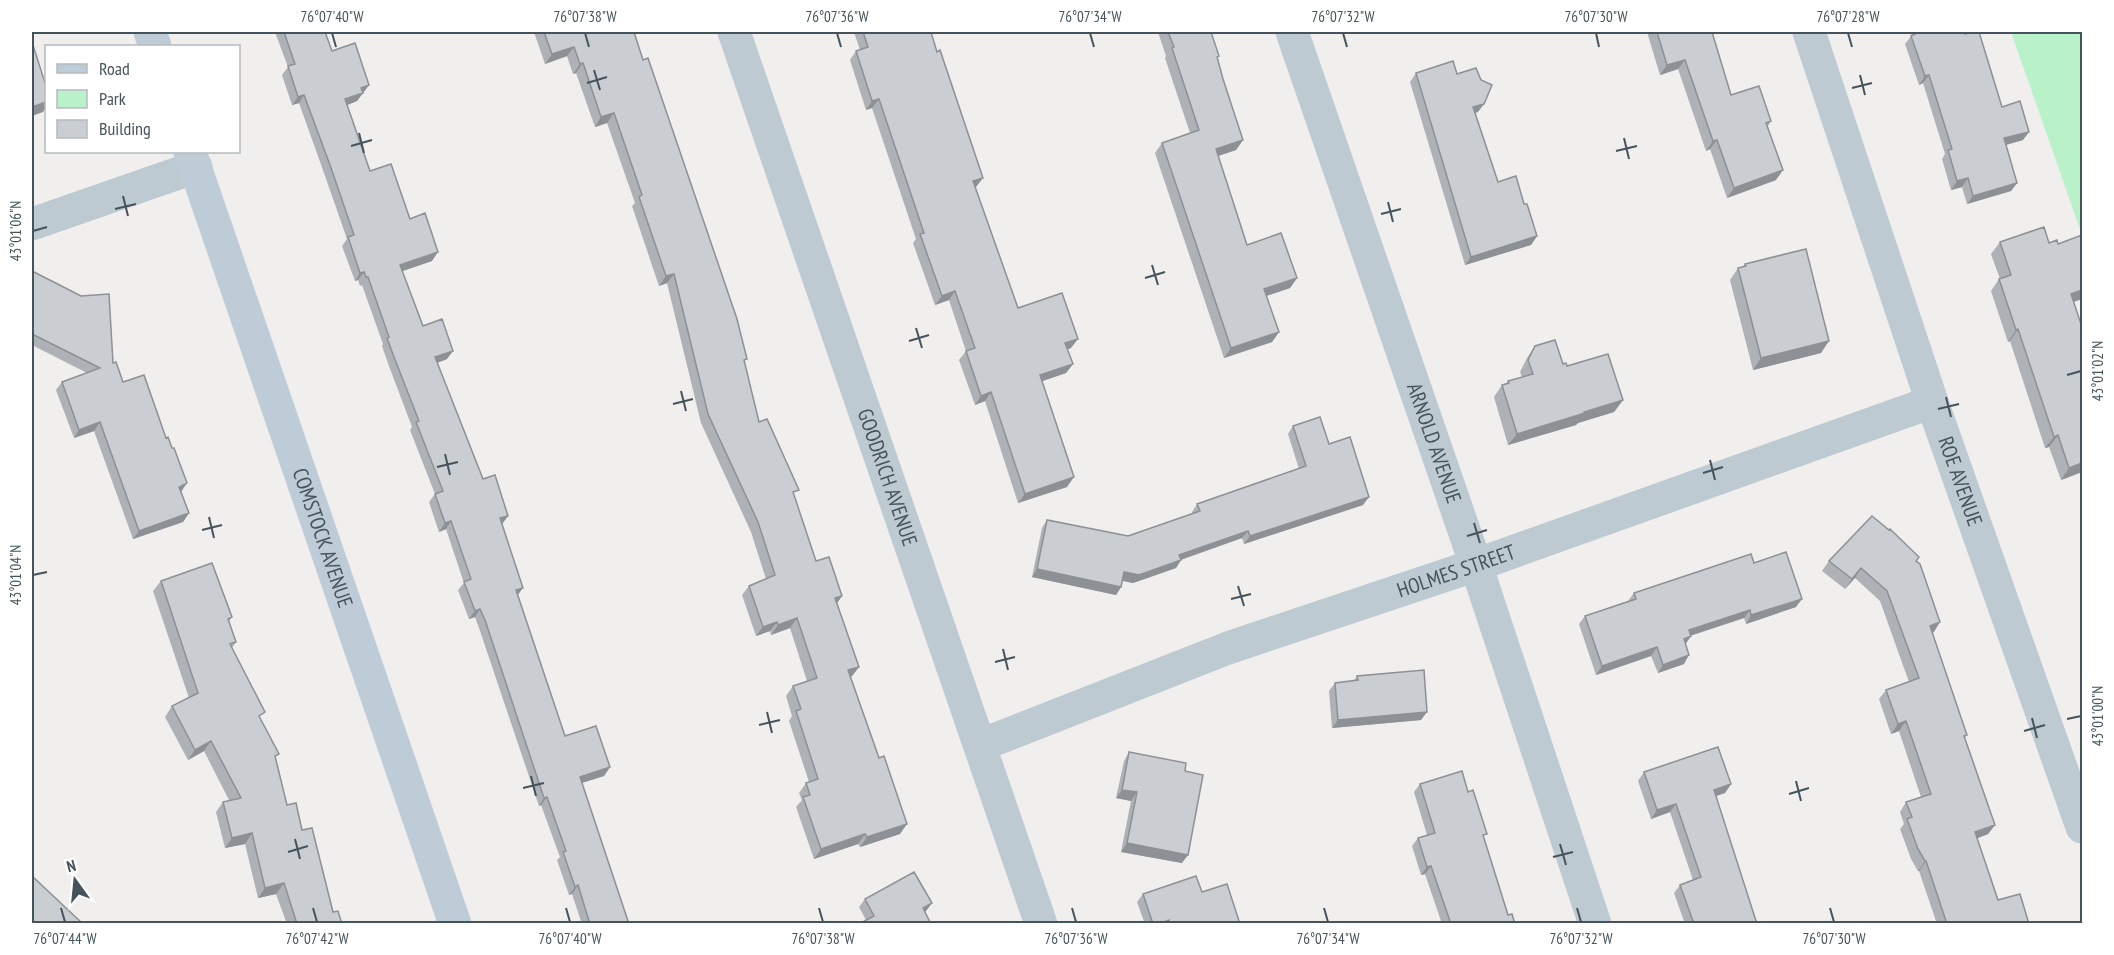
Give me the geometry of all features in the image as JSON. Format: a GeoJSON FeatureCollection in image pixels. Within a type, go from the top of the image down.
{"type":"FeatureCollection","features":[{"type":"Feature","properties":{"kind":"street","name":"GOODRICH AVENUE"},"geometry":{"type":"LineString","coordinates":[[734,32],[1041,924]]}},
{"type":"Feature","properties":{"kind":"street","name":"ARNOLD AVENUE"},"geometry":{"type":"LineString","coordinates":[[1292,32],[1476,565],[1595,924]]}},
{"type":"Feature","properties":{"kind":"street","name":"ROE AVENUE"},"geometry":{"type":"LineString","coordinates":[[1809,32],[1932,402],[2082,827]]}},
{"type":"Feature","properties":{"kind":"street"},"geometry":{"type":"LineString","coordinates":[[32,224],[193,159]]}},
{"type":"Feature","properties":{"kind":"street","name":"COMSTOCK AVENUE"},"geometry":{"type":"LineString","coordinates":[[193,159],[455,924]]}},
{"type":"Feature","properties":{"kind":"street","name":"HOLMES STREET"},"geometry":{"type":"LineString","coordinates":[[981,746],[1228,648],[1476,565],[1932,402]]}},
{"type":"Feature","properties":{"kind":"green space"},"geometry":{"type":"Polygon","coordinates":[[[2011,32],[2082,32],[2082,235],[2011,32]]]}},
{"type":"Feature","properties":{"kind":"building"},"geometry":{"type":"Polygon","coordinates":[[[284,32],[325,32],[332,51],[355,43],[369,85],[361,88],[363,93],[345,99],[370,171],[391,164],[410,219],[425,213],[438,252],[400,265],[423,326],[442,319],[453,351],[435,357],[483,479],[495,475],[508,516],[500,518],[523,588],[516,590],[565,736],[596,726],[610,767],[580,777],[629,924],[590,924],[578,885],[575,887],[563,852],[566,851],[547,797],[544,798],[485,620],[480,609],[475,611],[464,582],[471,579],[451,521],[445,523],[435,494],[443,491],[416,422],[419,421],[387,338],[389,337],[368,277],[364,272],[360,273],[348,237],[354,235],[330,165],[304,95],[298,97],[288,66],[295,64],[284,32]]]}},
{"type":"Feature","properties":{"kind":"building"},"geometry":{"type":"Polygon","coordinates":[[[544,32],[634,32],[643,60],[648,58],[737,319],[759,422],[767,419],[799,490],[793,492],[816,561],[829,557],[842,596],[835,598],[859,667],[848,670],[879,758],[884,756],[907,824],[867,837],[865,834],[821,849],[803,797],[810,795],[806,783],[818,779],[796,711],[801,709],[793,686],[817,678],[797,618],[778,625],[777,622],[763,627],[749,586],[775,575],[758,522],[708,414],[674,274],[666,276],[614,113],[601,117],[583,63],[580,64],[574,47],[552,54],[544,32]]]}},
{"type":"Feature","properties":{"kind":"building"},"geometry":{"type":"Polygon","coordinates":[[[863,32],[931,32],[937,52],[940,50],[983,178],[973,181],[1018,308],[1062,293],[1078,339],[1065,343],[1073,364],[1040,375],[1074,477],[1025,494],[991,392],[981,396],[966,351],[975,348],[955,291],[942,296],[920,234],[924,233],[879,99],[872,101],[856,51],[868,47],[863,32]]]}},
{"type":"Feature","properties":{"kind":"building"},"geometry":{"type":"Polygon","coordinates":[[[1168,32],[1211,32],[1219,56],[1217,57],[1223,79],[1243,140],[1216,149],[1247,245],[1281,233],[1297,278],[1264,289],[1279,332],[1231,348],[1162,143],[1199,130],[1168,32]]]}},
{"type":"Feature","properties":{"kind":"building"},"geometry":{"type":"Polygon","coordinates":[[[1657,32],[1712,32],[1731,95],[1759,86],[1771,121],[1766,123],[1783,170],[1734,188],[1717,140],[1713,141],[1685,60],[1667,65],[1657,32]]]}},
{"type":"Feature","properties":{"kind":"building"},"geometry":{"type":"Polygon","coordinates":[[[1919,32],[1964,32],[1965,34],[1979,32],[2002,107],[2020,101],[2029,132],[2004,138],[2017,183],[1973,196],[1968,178],[1957,181],[1948,150],[1952,149],[1929,75],[1925,76],[1911,36],[1919,32]]]}},
{"type":"Feature","properties":{"kind":"building"},"geometry":{"type":"Polygon","coordinates":[[[32,42],[45,83],[45,102],[32,107],[32,42]]]}},
{"type":"Feature","properties":{"kind":"building"},"geometry":{"type":"Polygon","coordinates":[[[1453,61],[1457,74],[1476,68],[1481,80],[1492,85],[1484,104],[1473,107],[1498,182],[1516,176],[1537,236],[1471,257],[1416,73],[1453,61]]]}},
{"type":"Feature","properties":{"kind":"building"},"geometry":{"type":"Polygon","coordinates":[[[2044,227],[2049,243],[2057,240],[2058,244],[2082,235],[2082,290],[2071,294],[2082,327],[2082,463],[2069,468],[2058,435],[2054,437],[1999,279],[2011,275],[2000,242],[2044,227]]]}},
{"type":"Feature","properties":{"kind":"building"},"geometry":{"type":"Polygon","coordinates":[[[1806,249],[1829,341],[1761,358],[1738,268],[1746,266],[1745,264],[1806,249]]]}},
{"type":"Feature","properties":{"kind":"building"},"geometry":{"type":"Polygon","coordinates":[[[32,271],[81,296],[109,294],[113,363],[116,362],[123,382],[144,375],[166,438],[168,437],[174,448],[187,483],[179,487],[189,513],[139,531],[100,422],[79,430],[62,382],[100,368],[32,334],[32,271]]]}},
{"type":"Feature","properties":{"kind":"building"},"geometry":{"type":"Polygon","coordinates":[[[1555,340],[1563,364],[1566,363],[1567,366],[1608,354],[1623,400],[1517,434],[1502,385],[1533,374],[1528,360],[1535,346],[1555,340]]]}},
{"type":"Feature","properties":{"kind":"building"},"geometry":{"type":"Polygon","coordinates":[[[1320,417],[1329,444],[1350,437],[1369,497],[1250,536],[1248,531],[1179,555],[1181,560],[1139,575],[1124,572],[1121,587],[1037,569],[1047,520],[1128,536],[1200,511],[1197,504],[1306,466],[1293,426],[1320,417]]]}},
{"type":"Feature","properties":{"kind":"building"},"geometry":{"type":"Polygon","coordinates":[[[1872,516],[1890,529],[1919,557],[1916,561],[1920,564],[1940,622],[1930,626],[1967,735],[1964,736],[1995,825],[1975,832],[1998,900],[2020,894],[2029,924],[1947,924],[1926,861],[1918,849],[1907,819],[1912,817],[1906,802],[1931,794],[1906,721],[1898,724],[1886,690],[1919,678],[1887,591],[1861,568],[1852,579],[1829,561],[1872,516]]]}},
{"type":"Feature","properties":{"kind":"building"},"geometry":{"type":"Polygon","coordinates":[[[1786,552],[1802,599],[1751,615],[1750,610],[1689,630],[1691,636],[1684,639],[1689,655],[1663,665],[1657,647],[1602,666],[1585,616],[1636,599],[1634,593],[1751,554],[1754,563],[1786,552]]]}},
{"type":"Feature","properties":{"kind":"building"},"geometry":{"type":"Polygon","coordinates":[[[212,563],[232,617],[228,619],[236,642],[230,644],[265,712],[259,716],[279,754],[275,756],[287,805],[296,803],[302,830],[312,828],[333,912],[338,911],[342,924],[297,924],[284,883],[265,888],[252,833],[232,838],[223,802],[241,798],[211,741],[195,750],[172,706],[198,693],[161,581],[212,563]]]}},
{"type":"Feature","properties":{"kind":"building"},"geometry":{"type":"Polygon","coordinates":[[[1424,670],[1427,712],[1338,720],[1335,683],[1358,680],[1357,676],[1424,670]]]}},
{"type":"Feature","properties":{"kind":"building"},"geometry":{"type":"Polygon","coordinates":[[[1718,747],[1731,784],[1714,790],[1757,924],[1694,924],[1680,885],[1701,877],[1676,804],[1657,810],[1644,772],[1718,747]]]}},
{"type":"Feature","properties":{"kind":"building"},"geometry":{"type":"Polygon","coordinates":[[[1129,752],[1186,763],[1185,771],[1203,775],[1188,855],[1127,843],[1137,792],[1122,790],[1129,752]]]}},
{"type":"Feature","properties":{"kind":"building"},"geometry":{"type":"Polygon","coordinates":[[[1462,771],[1468,792],[1473,790],[1487,834],[1483,835],[1508,915],[1512,914],[1515,924],[1451,924],[1431,866],[1427,867],[1418,838],[1435,833],[1420,784],[1462,771]]]}},
{"type":"Feature","properties":{"kind":"building"},"geometry":{"type":"Polygon","coordinates":[[[914,872],[932,903],[923,908],[931,924],[859,924],[874,916],[865,899],[914,872]]]}},
{"type":"Feature","properties":{"kind":"building"},"geometry":{"type":"Polygon","coordinates":[[[32,876],[83,924],[32,924],[32,876]]]}},
{"type":"Feature","properties":{"kind":"building"},"geometry":{"type":"Polygon","coordinates":[[[1196,876],[1202,892],[1227,884],[1240,924],[1170,924],[1169,920],[1153,924],[1143,894],[1196,876]]]}}]}
